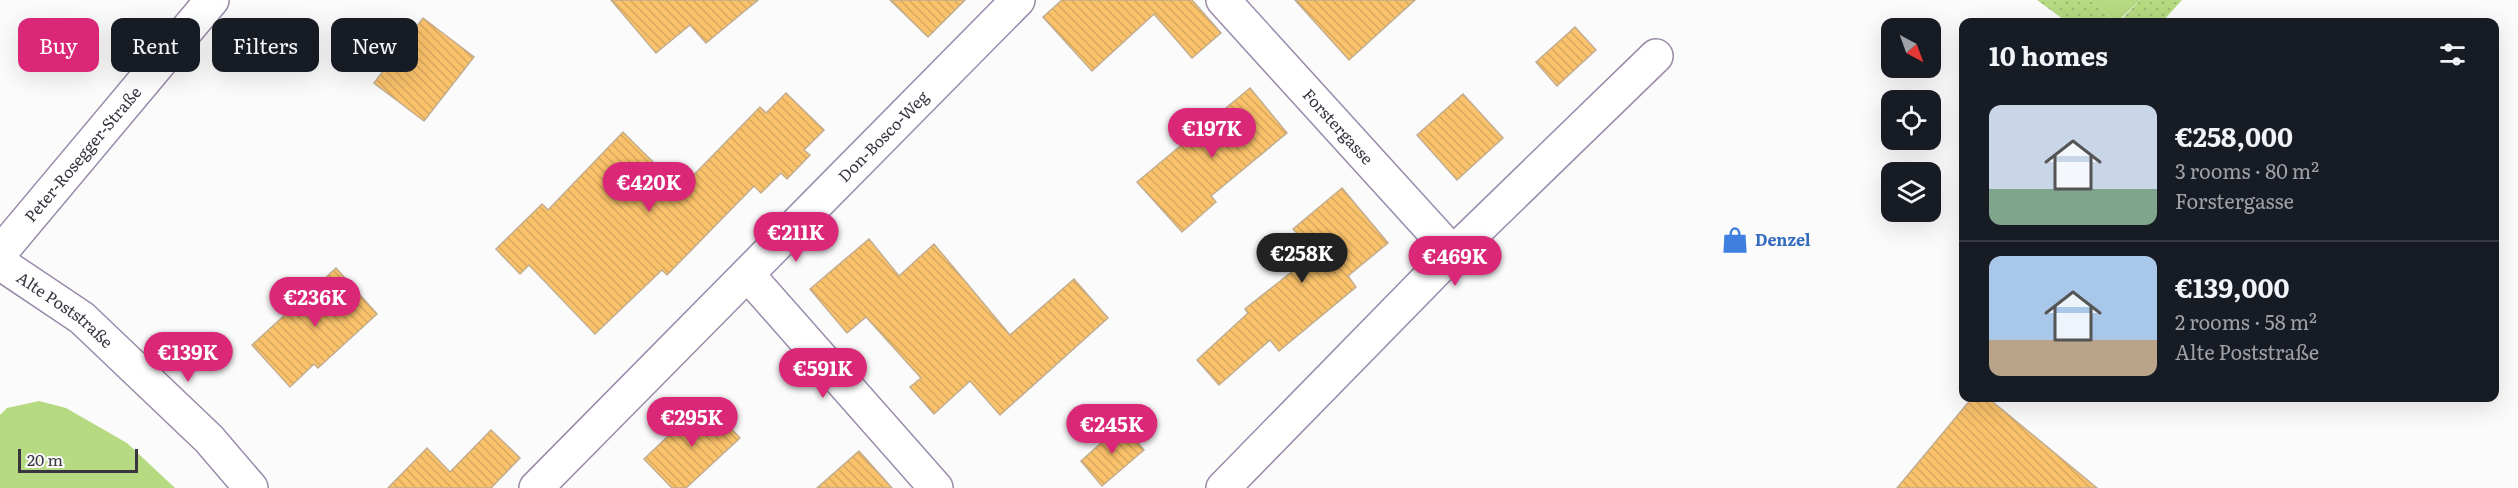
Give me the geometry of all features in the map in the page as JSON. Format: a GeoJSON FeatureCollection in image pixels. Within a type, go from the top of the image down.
{"type":"FeatureCollection","features":[{"type":"Feature","properties":{"kind":"street","name":"Peter-Rosegger-Straße"},"geometry":{"type":"LineString","coordinates":[[0,253],[212,0]]}},
{"type":"Feature","properties":{"kind":"street","name":"Don-Bosco-Weg"},"geometry":{"type":"LineString","coordinates":[[536,488],[1018,0]]}},
{"type":"Feature","properties":{"kind":"street","name":"Forstergasse"},"geometry":{"type":"LineString","coordinates":[[1223,0],[1453,253]]}},
{"type":"Feature","properties":{"kind":"street"},"geometry":{"type":"LineString","coordinates":[[1223,488],[1453,253],[1656,56]]}},
{"type":"Feature","properties":{"kind":"street","name":"Alte Poststraße"},"geometry":{"type":"LineString","coordinates":[[0,263],[82,318],[209,439],[251,488]]}},
{"type":"Feature","properties":{"kind":"street"},"geometry":{"type":"LineString","coordinates":[[748,275],[936,488]]}},
{"type":"Feature","properties":{"kind":"green space"},"geometry":{"type":"Polygon","coordinates":[[[2037,0],[2090,0],[2112,18],[2062,18],[2037,0]]]}},
{"type":"Feature","properties":{"kind":"green space"},"geometry":{"type":"Polygon","coordinates":[[[2090,0],[2140,0],[2121,18],[2112,18],[2090,0]]]}},
{"type":"Feature","properties":{"kind":"green space"},"geometry":{"type":"Polygon","coordinates":[[[2140,0],[2182,0],[2166,18],[2123,18],[2140,0]]]}},
{"type":"Feature","properties":{"kind":"green space"},"geometry":{"type":"Polygon","coordinates":[[[39,401],[66,408],[127,443],[175,488],[0,488],[0,415],[7,408],[39,401]]]}},
{"type":"Feature","properties":{"kind":"building"},"geometry":{"type":"Polygon","coordinates":[[[611,0],[758,0],[706,43],[690,25],[656,53],[611,0]]]}},
{"type":"Feature","properties":{"kind":"building"},"geometry":{"type":"Polygon","coordinates":[[[890,0],[965,0],[928,37],[890,0]]]}},
{"type":"Feature","properties":{"kind":"building"},"geometry":{"type":"Polygon","coordinates":[[[1062,0],[1192,0],[1221,33],[1192,58],[1154,14],[1092,71],[1043,17],[1062,0]]]}},
{"type":"Feature","properties":{"kind":"building"},"geometry":{"type":"Polygon","coordinates":[[[1295,0],[1415,0],[1349,60],[1295,0]]]}},
{"type":"Feature","properties":{"kind":"building"},"geometry":{"type":"Polygon","coordinates":[[[423,18],[474,57],[424,121],[374,83],[382,72],[418,72],[418,25],[423,18]]]}},
{"type":"Feature","properties":{"kind":"building"},"geometry":{"type":"Polygon","coordinates":[[[1575,27],[1596,50],[1557,86],[1536,62],[1575,27]]]}},
{"type":"Feature","properties":{"kind":"building"},"geometry":{"type":"Polygon","coordinates":[[[1250,88],[1287,133],[1211,196],[1216,202],[1182,232],[1137,182],[1250,88]]]}},
{"type":"Feature","properties":{"kind":"building"},"geometry":{"type":"Polygon","coordinates":[[[786,93],[824,130],[804,150],[810,155],[787,179],[781,173],[761,193],[754,186],[667,275],[662,270],[595,334],[529,265],[520,274],[496,249],[542,204],[548,210],[623,132],[680,189],[760,107],[766,113],[786,93]]]}},
{"type":"Feature","properties":{"kind":"building"},"geometry":{"type":"Polygon","coordinates":[[[1463,94],[1503,138],[1457,180],[1417,135],[1463,94]]]}},
{"type":"Feature","properties":{"kind":"building"},"geometry":{"type":"Polygon","coordinates":[[[1342,188],[1388,243],[1348,276],[1356,287],[1279,351],[1270,340],[1219,385],[1197,360],[1248,313],[1245,309],[1299,266],[1284,248],[1299,235],[1293,229],[1342,188]]]}},
{"type":"Feature","properties":{"kind":"building"},"geometry":{"type":"Polygon","coordinates":[[[869,239],[899,276],[934,244],[1010,335],[1074,279],[1108,318],[1000,415],[970,381],[934,414],[910,387],[921,378],[866,317],[847,333],[810,289],[869,239]]]}},
{"type":"Feature","properties":{"kind":"building"},"geometry":{"type":"Polygon","coordinates":[[[336,268],[377,314],[318,368],[314,364],[290,387],[252,345],[336,268]]]}},
{"type":"Feature","properties":{"kind":"building"},"geometry":{"type":"Polygon","coordinates":[[[705,401],[740,438],[686,488],[672,488],[644,459],[705,401]]]}},
{"type":"Feature","properties":{"kind":"building"},"geometry":{"type":"Polygon","coordinates":[[[1969,402],[1993,402],[2097,488],[1897,488],[1969,402]]]}},
{"type":"Feature","properties":{"kind":"building"},"geometry":{"type":"Polygon","coordinates":[[[1122,424],[1144,450],[1102,486],[1081,461],[1122,424]]]}},
{"type":"Feature","properties":{"kind":"building"},"geometry":{"type":"Polygon","coordinates":[[[491,430],[520,458],[491,488],[388,488],[427,448],[450,472],[491,430]]]}},
{"type":"Feature","properties":{"kind":"building"},"geometry":{"type":"Polygon","coordinates":[[[859,451],[892,488],[817,488],[859,451]]]}},
{"type":"Feature","properties":{"kind":"place","name":"Denzel"},"geometry":{"type":"Point","coordinates":[1735,240]}}]}
